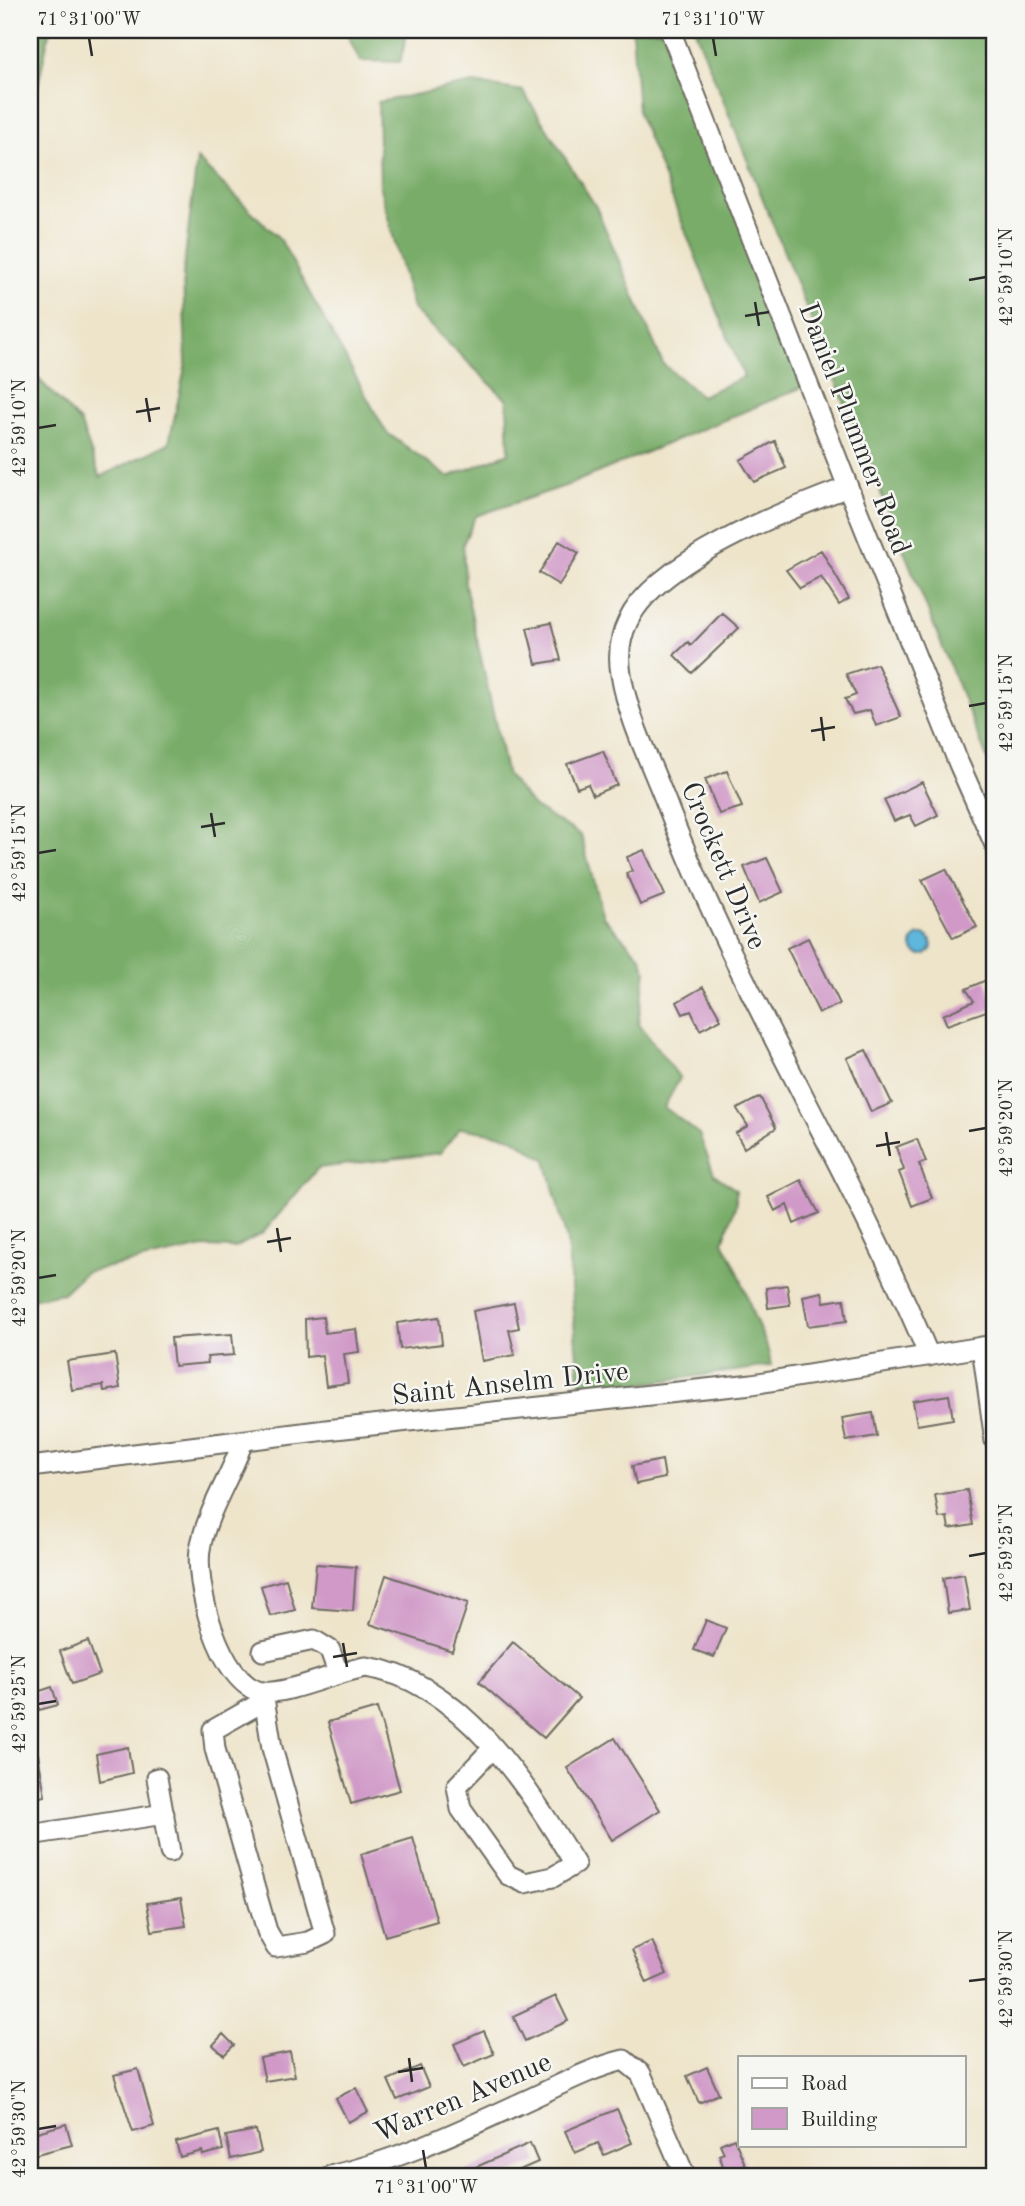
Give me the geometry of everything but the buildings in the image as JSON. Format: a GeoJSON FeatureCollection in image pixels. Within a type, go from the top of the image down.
{"type":"FeatureCollection","features":[{"type":"Feature","properties":{"kind":"street","name":"Daniel Plummer Road"},"geometry":{"type":"LineString","coordinates":[[670,30],[958,764],[995,845]]}},
{"type":"Feature","properties":{"kind":"street","name":"Crockett Drive"},"geometry":{"type":"LineString","coordinates":[[848,487],[780,514],[662,579],[637,604],[626,623],[620,644],[620,662],[624,687],[635,719],[701,892],[896,1282],[929,1356]]}},
{"type":"Feature","properties":{"kind":"street","name":"Saint Anselm Drive"},"geometry":{"type":"LineString","coordinates":[[30,1467],[707,1389],[988,1346]]}},
{"type":"Feature","properties":{"kind":"street"},"geometry":{"type":"LineString","coordinates":[[988,1346],[995,1441]]}},
{"type":"Feature","properties":{"kind":"street"},"geometry":{"type":"LineString","coordinates":[[243,1441],[206,1526],[198,1560],[199,1574],[222,1653],[246,1684],[264,1697],[272,1748],[325,1934],[308,1942],[276,1947],[267,1931],[215,1749],[213,1730],[264,1697],[338,1673],[366,1667],[384,1670],[424,1687],[493,1748],[537,1802],[575,1864],[553,1878],[525,1883],[508,1875],[461,1809],[457,1786],[493,1748]]}},
{"type":"Feature","properties":{"kind":"street"},"geometry":{"type":"LineString","coordinates":[[263,1651],[314,1640],[330,1650],[338,1673]]}},
{"type":"Feature","properties":{"kind":"street"},"geometry":{"type":"LineString","coordinates":[[157,1778],[170,1852]]}},
{"type":"Feature","properties":{"kind":"street"},"geometry":{"type":"LineString","coordinates":[[30,1835],[163,1814]]}},
{"type":"Feature","properties":{"kind":"street","name":"Warren Avenue"},"geometry":{"type":"LineString","coordinates":[[330,2176],[353,2171],[453,2134],[624,2060],[640,2074],[685,2176]]}},
{"type":"Feature","properties":{"kind":"green space"},"geometry":{"type":"Polygon","coordinates":[[[30,30],[50,30],[30,121],[30,30]]]}},
{"type":"Feature","properties":{"kind":"green space"},"geometry":{"type":"Polygon","coordinates":[[[345,30],[408,30],[400,62],[360,61],[345,30]]]}},
{"type":"Feature","properties":{"kind":"green space"},"geometry":{"type":"Polygon","coordinates":[[[632,30],[670,30],[803,387],[568,485],[476,516],[463,544],[465,585],[507,776],[534,807],[581,835],[603,917],[641,957],[646,971],[638,1023],[680,1078],[664,1107],[699,1134],[714,1174],[736,1190],[736,1204],[723,1242],[740,1277],[766,1345],[771,1366],[580,1392],[567,1241],[546,1160],[509,1136],[460,1128],[440,1153],[318,1168],[263,1233],[235,1248],[204,1247],[85,1272],[63,1293],[30,1299],[30,370],[80,422],[100,477],[169,443],[186,363],[183,274],[197,159],[280,239],[386,432],[448,477],[509,453],[507,400],[413,309],[380,188],[378,102],[473,83],[523,91],[596,207],[663,364],[701,396],[744,377],[638,113],[632,30]]]}},
{"type":"Feature","properties":{"kind":"green space"},"geometry":{"type":"Polygon","coordinates":[[[695,30],[995,30],[995,778],[695,30]]]}},
{"type":"Feature","properties":{"kind":"water"},"geometry":{"type":"Polygon","coordinates":[[[922,935],[929,938],[932,945],[929,952],[922,955],[915,952],[912,945],[915,938],[922,935]]]}}]}
